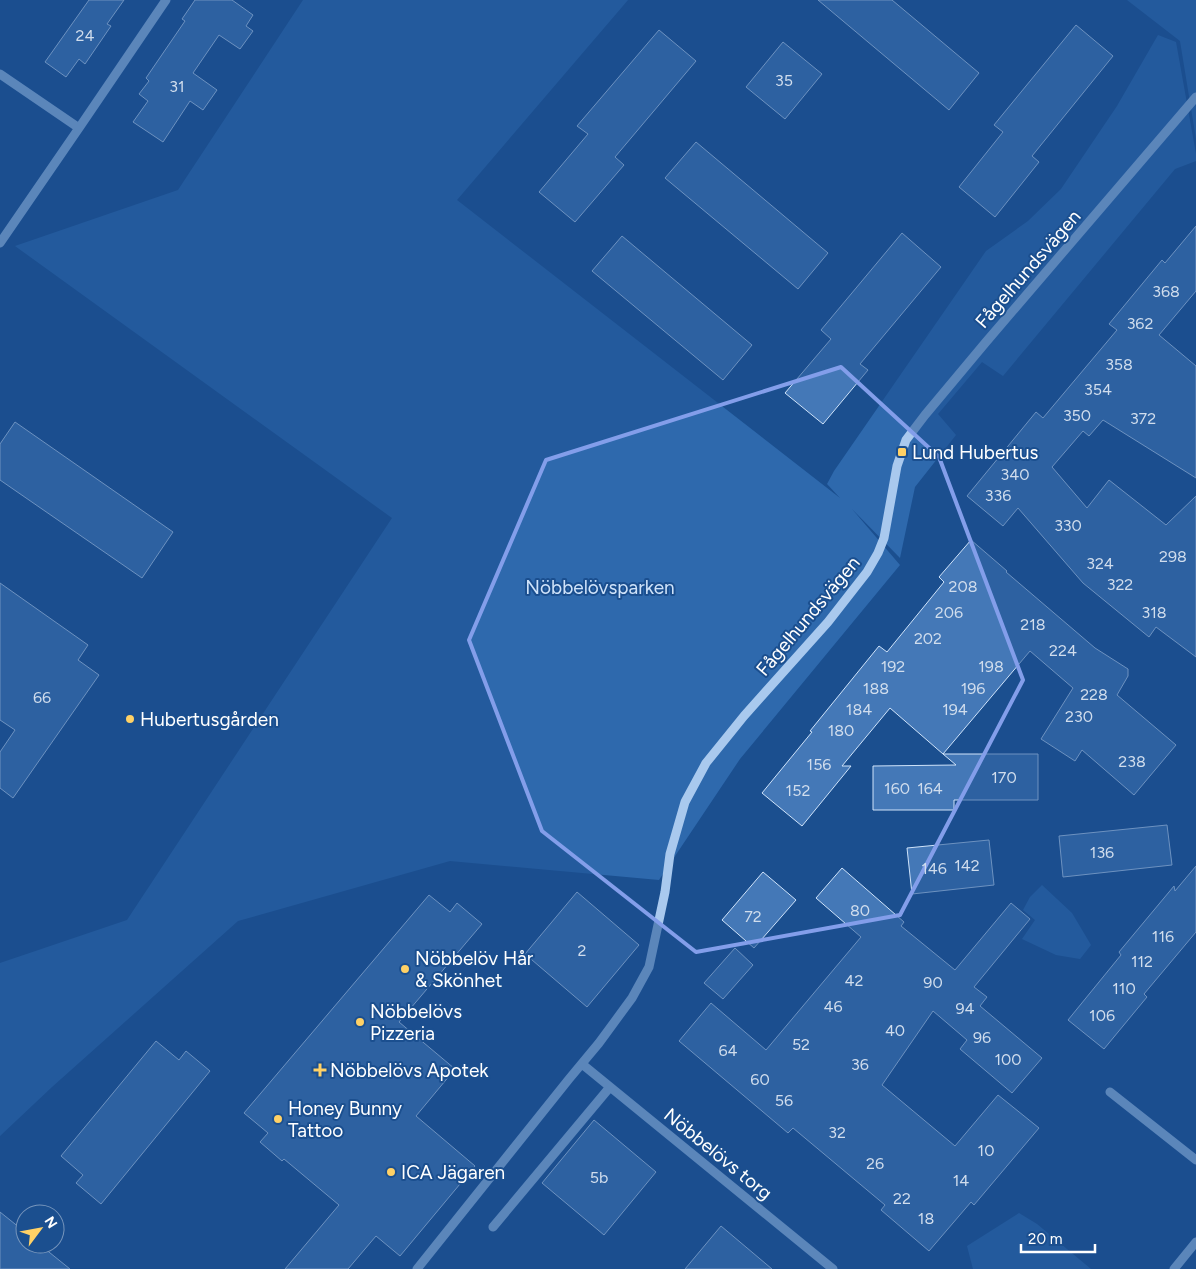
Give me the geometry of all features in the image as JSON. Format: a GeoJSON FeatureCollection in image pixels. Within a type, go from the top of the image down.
{"type":"FeatureCollection","features":[{"type":"Feature","properties":{"kind":"street"},"geometry":{"type":"LineString","coordinates":[[0,243],[166,0]]}},
{"type":"Feature","properties":{"kind":"street"},"geometry":{"type":"LineString","coordinates":[[0,74],[79,128]]}},
{"type":"Feature","properties":{"kind":"street","name":"Fågelhundsvägen"},"geometry":{"type":"LineString","coordinates":[[582,1064],[632,998],[649,967],[665,892],[670,854],[685,802],[706,763],[744,716],[828,622],[867,572],[884,538],[897,466],[906,440],[986,342],[1196,97]]}},
{"type":"Feature","properties":{"kind":"street"},"geometry":{"type":"LineString","coordinates":[[417,1269],[582,1064]]}},
{"type":"Feature","properties":{"kind":"street","name":"Nöbbelövs torg"},"geometry":{"type":"LineString","coordinates":[[582,1064],[833,1269]]}},
{"type":"Feature","properties":{"kind":"street"},"geometry":{"type":"LineString","coordinates":[[493,1227],[610,1087]]}},
{"type":"Feature","properties":{"kind":"street"},"geometry":{"type":"LineString","coordinates":[[1110,1092],[1196,1160]]}},
{"type":"Feature","properties":{"kind":"street"},"geometry":{"type":"LineString","coordinates":[[1174,1269],[1196,1242]]}},
{"type":"Feature","properties":{"kind":"highlighted area"},"geometry":{"type":"Polygon","coordinates":[[[841,367],[939,457],[1023,680],[900,915],[696,952],[542,831],[469,640],[546,460],[841,367]]]}},
{"type":"Feature","properties":{"kind":"green space","name":"Nöbbelövsparken"},"geometry":{"type":"Polygon","coordinates":[[[303,0],[628,0],[457,200],[840,498],[827,484],[834,471],[986,251],[1028,221],[1061,189],[1117,106],[1158,35],[1176,42],[1196,161],[1175,169],[1003,376],[982,362],[938,414],[956,435],[915,487],[900,558],[852,509],[900,565],[740,759],[659,880],[450,861],[238,921],[52,1087],[0,1136],[0,963],[127,920],[392,518],[15,246],[178,190],[303,0]]]}},
{"type":"Feature","properties":{"kind":"green space"},"geometry":{"type":"Polygon","coordinates":[[[1127,0],[1196,0],[1196,139],[1180,41],[1127,0]]]}},
{"type":"Feature","properties":{"kind":"green space"},"geometry":{"type":"Polygon","coordinates":[[[1042,885],[1072,913],[1091,945],[1080,959],[1056,955],[1022,939],[1035,920],[1023,910],[1030,897],[1042,885]]]}},
{"type":"Feature","properties":{"kind":"green space"},"geometry":{"type":"Polygon","coordinates":[[[1019,1213],[1037,1224],[1091,1269],[973,1269],[967,1246],[1019,1213]]]}},
{"type":"Feature","properties":{"kind":"building"},"geometry":{"type":"Polygon","coordinates":[[[89,0],[124,0],[107,24],[111,26],[85,64],[79,59],[66,77],[45,62],[89,0]]]}},
{"type":"Feature","properties":{"kind":"building"},"geometry":{"type":"Polygon","coordinates":[[[195,0],[232,0],[253,15],[246,26],[253,31],[240,49],[219,35],[193,73],[217,90],[203,110],[190,101],[163,142],[133,122],[148,101],[139,94],[149,81],[146,78],[185,21],[182,19],[195,0]]]}},
{"type":"Feature","properties":{"kind":"building"},"geometry":{"type":"Polygon","coordinates":[[[818,0],[892,0],[979,73],[949,110],[818,0]]]}},
{"type":"Feature","properties":{"kind":"building"},"geometry":{"type":"Polygon","coordinates":[[[1076,25],[1113,56],[1032,156],[1039,162],[995,217],[959,187],[1003,132],[994,125],[1076,25]]]}},
{"type":"Feature","properties":{"kind":"building"},"geometry":{"type":"Polygon","coordinates":[[[659,30],[696,61],[615,157],[624,165],[575,222],[539,192],[588,134],[577,126],[659,30]]]}},
{"type":"Feature","properties":{"kind":"building"},"geometry":{"type":"Polygon","coordinates":[[[783,42],[822,74],[785,119],[746,87],[783,42]]]}},
{"type":"Feature","properties":{"kind":"building"},"geometry":{"type":"Polygon","coordinates":[[[696,142],[828,253],[798,289],[665,178],[696,142]]]}},
{"type":"Feature","properties":{"kind":"building"},"geometry":{"type":"Polygon","coordinates":[[[1196,226],[1196,291],[1159,335],[1196,366],[1196,478],[1103,420],[1089,436],[1083,431],[1052,467],[1087,508],[1109,480],[1166,525],[1196,496],[1196,657],[1156,627],[1149,637],[1083,583],[1018,508],[1003,526],[967,496],[1036,412],[1043,418],[1117,330],[1109,324],[1162,260],[1165,263],[1196,226]]]}},
{"type":"Feature","properties":{"kind":"building"},"geometry":{"type":"Polygon","coordinates":[[[902,233],[941,267],[860,364],[868,370],[823,424],[785,393],[831,339],[821,330],[902,233]]]}},
{"type":"Feature","properties":{"kind":"building"},"geometry":{"type":"Polygon","coordinates":[[[622,236],[752,345],[723,380],[592,271],[622,236]]]}},
{"type":"Feature","properties":{"kind":"building"},"geometry":{"type":"Polygon","coordinates":[[[15,422],[173,532],[142,578],[0,480],[0,444],[15,422]]]}},
{"type":"Feature","properties":{"kind":"building"},"geometry":{"type":"Polygon","coordinates":[[[971,540],[1095,648],[1128,669],[1128,676],[1117,695],[1176,745],[1134,795],[1082,750],[1075,761],[1041,739],[1073,688],[1030,651],[943,754],[890,708],[842,766],[851,766],[802,826],[762,793],[879,646],[887,652],[944,582],[939,577],[971,540]]]}},
{"type":"Feature","properties":{"kind":"building"},"geometry":{"type":"Polygon","coordinates":[[[0,583],[88,645],[78,660],[99,675],[13,798],[0,788],[0,752],[15,730],[0,720],[0,583]]]}},
{"type":"Feature","properties":{"kind":"building"},"geometry":{"type":"Polygon","coordinates":[[[943,754],[1038,754],[1038,800],[954,800],[954,810],[873,810],[873,766],[956,765],[943,754]]]}},
{"type":"Feature","properties":{"kind":"building"},"geometry":{"type":"Polygon","coordinates":[[[1167,825],[1172,865],[1063,877],[1059,836],[1167,825]]]}},
{"type":"Feature","properties":{"kind":"building"},"geometry":{"type":"Polygon","coordinates":[[[989,840],[994,885],[912,894],[907,848],[989,840]]]}},
{"type":"Feature","properties":{"kind":"building"},"geometry":{"type":"Polygon","coordinates":[[[1196,866],[1196,932],[1144,994],[1147,997],[1104,1049],[1068,1020],[1121,955],[1119,952],[1174,886],[1175,891],[1196,866]]]}},
{"type":"Feature","properties":{"kind":"building"},"geometry":{"type":"Polygon","coordinates":[[[842,868],[904,922],[901,926],[955,970],[1011,903],[1030,919],[974,987],[987,997],[980,1006],[1042,1058],[1012,1093],[960,1049],[967,1040],[933,1011],[882,1085],[955,1146],[998,1095],[1039,1128],[974,1205],[971,1202],[929,1251],[881,1210],[885,1205],[793,1128],[788,1133],[679,1041],[711,1003],[766,1050],[861,937],[816,898],[842,868]]]}},
{"type":"Feature","properties":{"kind":"building"},"geometry":{"type":"Polygon","coordinates":[[[763,872],[796,900],[754,948],[722,920],[763,872]]]}},
{"type":"Feature","properties":{"kind":"building"},"geometry":{"type":"Polygon","coordinates":[[[577,892],[639,945],[587,1007],[525,954],[577,892]]]}},
{"type":"Feature","properties":{"kind":"building"},"geometry":{"type":"Polygon","coordinates":[[[429,895],[450,912],[457,903],[482,924],[399,1022],[455,1069],[416,1116],[475,1166],[400,1256],[376,1236],[348,1269],[285,1269],[339,1205],[284,1159],[282,1161],[260,1142],[268,1133],[244,1113],[429,895]]]}},
{"type":"Feature","properties":{"kind":"building"},"geometry":{"type":"Polygon","coordinates":[[[735,948],[753,965],[723,999],[704,983],[735,948]]]}},
{"type":"Feature","properties":{"kind":"building"},"geometry":{"type":"Polygon","coordinates":[[[156,1041],[179,1060],[186,1051],[210,1071],[101,1204],[76,1183],[83,1175],[61,1156],[156,1041]]]}},
{"type":"Feature","properties":{"kind":"building"},"geometry":{"type":"Polygon","coordinates":[[[594,1120],[656,1172],[604,1235],[542,1183],[594,1120]]]}},
{"type":"Feature","properties":{"kind":"building"},"geometry":{"type":"Polygon","coordinates":[[[0,1212],[15,1224],[15,1254],[51,1254],[70,1269],[0,1269],[0,1212]]]}},
{"type":"Feature","properties":{"kind":"building"},"geometry":{"type":"Polygon","coordinates":[[[721,1226],[772,1269],[685,1269],[721,1226]]]}},
{"type":"Feature","properties":{"kind":"place","name":"Lund Hubertus"},"geometry":{"type":"Point","coordinates":[902,452]}},
{"type":"Feature","properties":{"kind":"place","name":"Hubertusgården"},"geometry":{"type":"Point","coordinates":[130,719]}},
{"type":"Feature","properties":{"kind":"place","name":"Nöbbelöv Hår & Skönhet"},"geometry":{"type":"Point","coordinates":[405,969]}},
{"type":"Feature","properties":{"kind":"place","name":"Nöbbelövs Pizzeria"},"geometry":{"type":"Point","coordinates":[360,1022]}},
{"type":"Feature","properties":{"kind":"place","name":"Nöbbelövs Apotek"},"geometry":{"type":"Point","coordinates":[320,1070]}},
{"type":"Feature","properties":{"kind":"place","name":"Honey Bunny Tattoo"},"geometry":{"type":"Point","coordinates":[278,1119]}},
{"type":"Feature","properties":{"kind":"place","name":"ICA Jägaren"},"geometry":{"type":"Point","coordinates":[391,1172]}}]}
